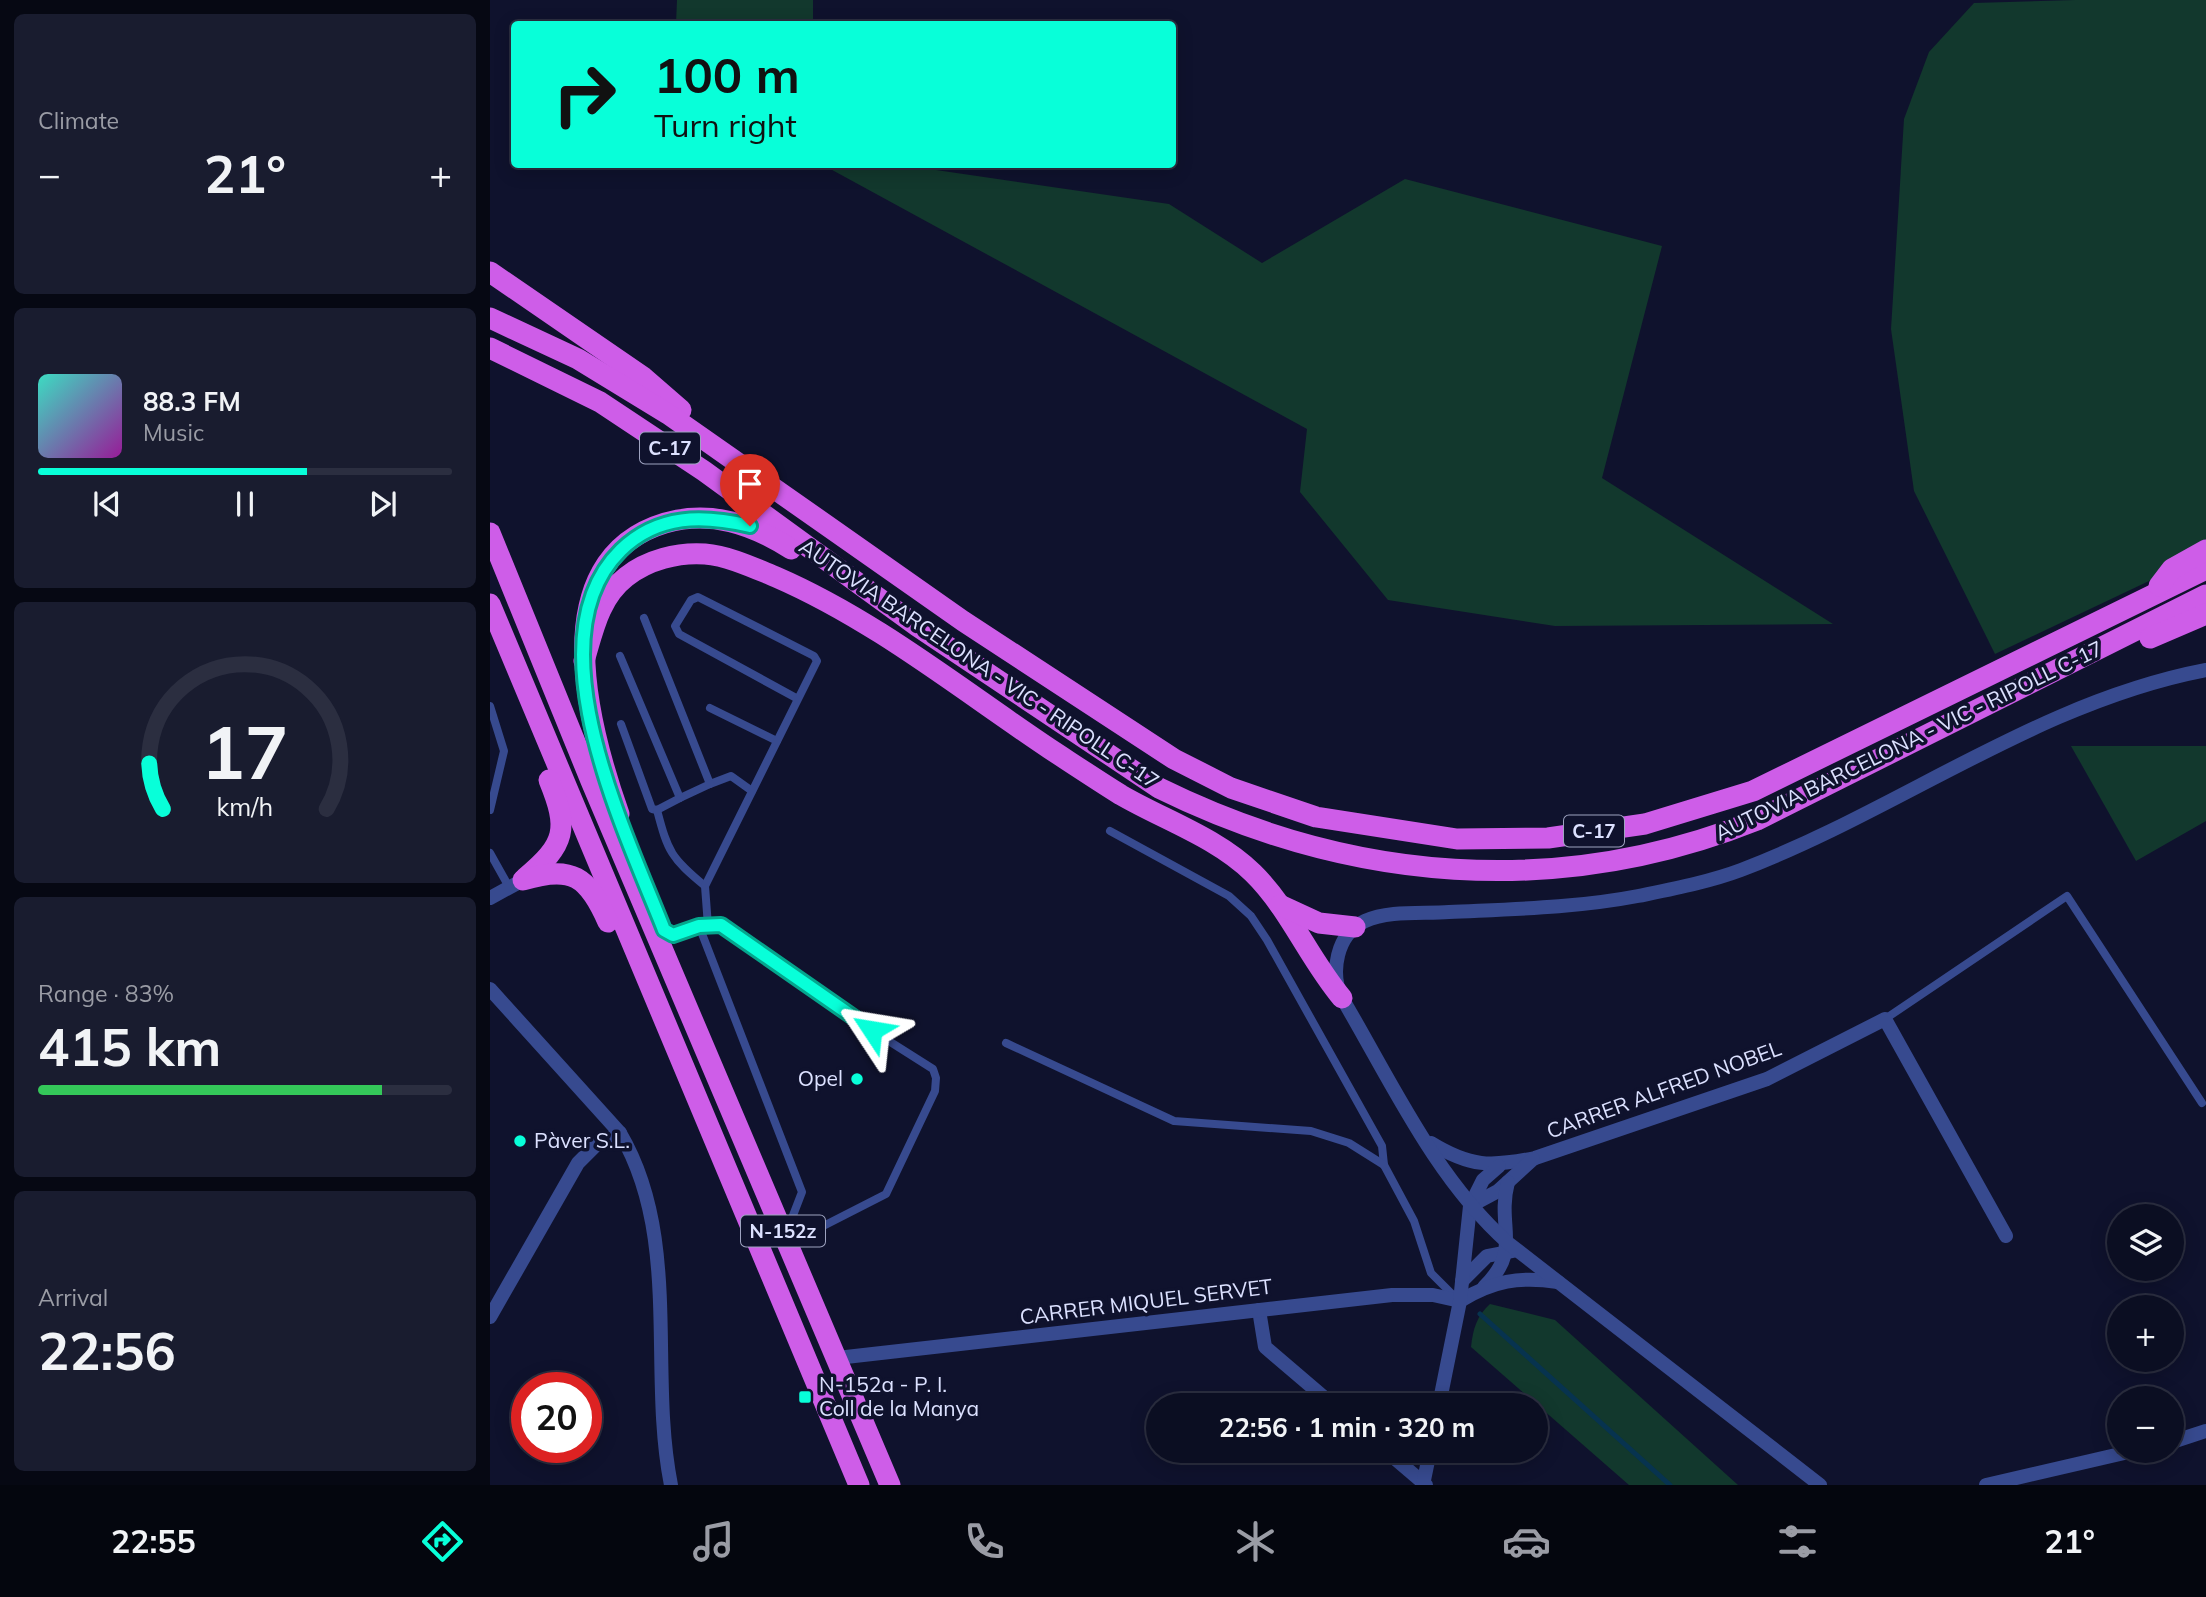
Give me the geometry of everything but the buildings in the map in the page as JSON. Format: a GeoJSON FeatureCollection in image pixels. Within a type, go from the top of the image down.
{"type":"FeatureCollection","features":[{"type":"Feature","properties":{"kind":"highway"},"geometry":{"type":"LineString","coordinates":[[490,272],[643,377],[749,469]]}},
{"type":"Feature","properties":{"kind":"highway","name":"AUTOVIA BARCELONA - VIC - RIPOLL C-17"},"geometry":{"type":"LineString","coordinates":[[490,318],[579,359],[668,414],[963,621],[1174,759],[1231,788],[1316,817],[1457,839],[1548,838],[1645,824],[1753,791],[2206,569]]}},
{"type":"Feature","properties":{"kind":"highway","name":"AUTOVIA BARCELONA - VIC - RIPOLL C-17"},"geometry":{"type":"LineString","coordinates":[[490,348],[600,402],[704,471],[928,633],[1158,788],[1201,809],[1276,836],[1355,858],[1449,870],[1550,871],[1651,855],[1707,840],[1757,820],[2206,595]]}},
{"type":"Feature","properties":{"kind":"highway"},"geometry":{"type":"LineString","coordinates":[[675,977],[664,930],[608,785],[593,731],[584,661],[586,618],[592,594],[603,573],[628,543],[659,525],[705,517],[750,526],[802,556],[838,568]]}},
{"type":"Feature","properties":{"kind":"highway"},"geometry":{"type":"LineString","coordinates":[[490,533],[591,782],[675,977]]}},
{"type":"Feature","properties":{"kind":"highway"},"geometry":{"type":"LineString","coordinates":[[2151,595],[2172,569],[2206,550]]}},
{"type":"Feature","properties":{"kind":"highway"},"geometry":{"type":"LineString","coordinates":[[584,661],[599,611],[624,579],[642,566],[665,558],[707,554],[730,560],[798,587],[875,631],[1121,795],[1213,843],[1253,873],[1278,904],[1322,975],[1342,998]]}},
{"type":"Feature","properties":{"kind":"highway","name":"N-152z"},"geometry":{"type":"LineString","coordinates":[[490,603],[859,1485]]}},
{"type":"Feature","properties":{"kind":"highway"},"geometry":{"type":"LineString","coordinates":[[1881,759],[1954,736],[2172,627],[2206,614]]}},
{"type":"Feature","properties":{"kind":"highway"},"geometry":{"type":"LineString","coordinates":[[500,628],[508,670],[524,719],[557,799],[562,817],[564,858],[570,874]]}},
{"type":"Feature","properties":{"kind":"highway"},"geometry":{"type":"LineString","coordinates":[[516,884],[554,851],[562,835]]}},
{"type":"Feature","properties":{"kind":"highway"},"geometry":{"type":"LineString","coordinates":[[516,884],[542,874],[570,874],[584,881],[597,897],[666,1044],[691,1082]]}},
{"type":"Feature","properties":{"kind":"highway"},"geometry":{"type":"LineString","coordinates":[[1278,904],[1319,923],[1356,927]]}},
{"type":"Feature","properties":{"kind":"highway","name":"N-152z"},"geometry":{"type":"LineString","coordinates":[[675,977],[890,1485]]}},
{"type":"Feature","properties":{"kind":"street"},"geometry":{"type":"LineString","coordinates":[[1820,1485],[1559,1282],[1512,1249],[1470,1206],[1427,1141],[1342,998],[1335,984],[1336,960],[1356,927],[1381,915],[1547,908],[1625,898],[1738,871],[1801,845],[2001,744],[2099,699],[2163,678],[2206,670]]}},
{"type":"Feature","properties":{"kind":"street"},"geometry":{"type":"LineString","coordinates":[[490,898],[516,884]]}},
{"type":"Feature","properties":{"kind":"street"},"geometry":{"type":"LineString","coordinates":[[490,989],[620,1133],[636,1159],[649,1200],[656,1245],[662,1442],[671,1485]]}},
{"type":"Feature","properties":{"kind":"street"},"geometry":{"type":"LineString","coordinates":[[1885,1019],[2006,1236]]}},
{"type":"Feature","properties":{"kind":"street","name":"CARRER ALFRED NOBEL"},"geometry":{"type":"LineString","coordinates":[[1427,1141],[1464,1160],[1499,1166],[1535,1158],[1767,1079],[1885,1019]]}},
{"type":"Feature","properties":{"kind":"street"},"geometry":{"type":"LineString","coordinates":[[490,1317],[578,1163],[596,1145],[620,1133]]}},
{"type":"Feature","properties":{"kind":"street","name":"CARRER ALFRED NOBEL"},"geometry":{"type":"LineString","coordinates":[[1470,1206],[1492,1195],[1535,1158]]}},
{"type":"Feature","properties":{"kind":"street"},"geometry":{"type":"LineString","coordinates":[[1441,1393],[1460,1301],[1470,1206],[1483,1180],[1499,1166]]}},
{"type":"Feature","properties":{"kind":"street"},"geometry":{"type":"LineString","coordinates":[[1460,1301],[1484,1287],[1499,1271],[1512,1249],[1503,1206],[1508,1182]]}},
{"type":"Feature","properties":{"kind":"street"},"geometry":{"type":"LineString","coordinates":[[1461,1283],[1468,1272],[1487,1256],[1512,1249]]}},
{"type":"Feature","properties":{"kind":"street"},"geometry":{"type":"LineString","coordinates":[[1484,1287],[1517,1279],[1559,1282]]}},
{"type":"Feature","properties":{"kind":"street","name":"CARRER MIQUEL SERVET"},"geometry":{"type":"LineString","coordinates":[[837,1359],[1412,1293],[1460,1301]]}},
{"type":"Feature","properties":{"kind":"street"},"geometry":{"type":"LineString","coordinates":[[1259,1310],[1265,1347],[1319,1393]]}},
{"type":"Feature","properties":{"kind":"street"},"geometry":{"type":"LineString","coordinates":[[2184,1439],[2203,1434]]}},
{"type":"Feature","properties":{"kind":"street"},"geometry":{"type":"LineString","coordinates":[[1986,1485],[2107,1457]]}},
{"type":"Feature","properties":{"kind":"street"},"geometry":{"type":"LineString","coordinates":[[1400,1463],[1424,1484]]}},
{"type":"Feature","properties":{"kind":"street"},"geometry":{"type":"LineString","coordinates":[[1424,1484],[1428,1463]]}},
{"type":"Feature","properties":{"kind":"lane"},"geometry":{"type":"LineString","coordinates":[[787,1240],[802,1192],[704,926],[705,886],[817,661],[814,656],[698,597],[691,600],[675,626],[678,634],[798,699]]}},
{"type":"Feature","properties":{"kind":"lane"},"geometry":{"type":"LineString","coordinates":[[644,618],[710,784]]}},
{"type":"Feature","properties":{"kind":"lane"},"geometry":{"type":"LineString","coordinates":[[620,656],[680,797]]}},
{"type":"Feature","properties":{"kind":"lane"},"geometry":{"type":"LineString","coordinates":[[490,706],[504,751],[490,810]]}},
{"type":"Feature","properties":{"kind":"lane"},"geometry":{"type":"LineString","coordinates":[[710,708],[777,741]]}},
{"type":"Feature","properties":{"kind":"lane"},"geometry":{"type":"LineString","coordinates":[[621,724],[652,809],[657,810],[680,797],[731,776],[752,791]]}},
{"type":"Feature","properties":{"kind":"lane"},"geometry":{"type":"LineString","coordinates":[[657,810],[667,849],[680,866],[705,886]]}},
{"type":"Feature","properties":{"kind":"lane"},"geometry":{"type":"LineString","coordinates":[[1110,831],[1230,896],[1251,916],[1382,1146],[1384,1166],[1414,1221],[1431,1273],[1460,1301]]}},
{"type":"Feature","properties":{"kind":"lane"},"geometry":{"type":"LineString","coordinates":[[490,853],[516,884]]}},
{"type":"Feature","properties":{"kind":"lane"},"geometry":{"type":"LineString","coordinates":[[1885,1019],[2067,896],[2202,1104]]}},
{"type":"Feature","properties":{"kind":"lane"},"geometry":{"type":"LineString","coordinates":[[664,930],[673,935],[704,926],[721,925],[832,1004],[933,1069],[936,1078],[935,1091],[886,1194],[787,1240]]}},
{"type":"Feature","properties":{"kind":"lane"},"geometry":{"type":"LineString","coordinates":[[1006,1043],[1174,1121],[1331,1135],[1349,1143],[1384,1166]]}},
{"type":"Feature","properties":{"kind":"green space"},"geometry":{"type":"Polygon","coordinates":[[[677,0],[813,0],[813,21],[676,21],[677,0]]]}},
{"type":"Feature","properties":{"kind":"green space"},"geometry":{"type":"Polygon","coordinates":[[[2206,0],[2206,554],[1995,654],[1914,491],[1891,329],[1904,119],[1929,52],[1974,3],[2206,0]]]}},
{"type":"Feature","properties":{"kind":"green space"},"geometry":{"type":"Polygon","coordinates":[[[828,168],[932,168],[1169,204],[1262,263],[1405,179],[1662,246],[1602,478],[1833,624],[1555,626],[1388,600],[1300,492],[1307,429],[828,168]]]}},
{"type":"Feature","properties":{"kind":"green space"},"geometry":{"type":"Polygon","coordinates":[[[2071,746],[2206,746],[2206,821],[2136,861],[2071,746]]]}},
{"type":"Feature","properties":{"kind":"green space"},"geometry":{"type":"Polygon","coordinates":[[[1490,1304],[1555,1320],[1738,1485],[1629,1485],[1548,1414],[1548,1393],[1524,1393],[1471,1347],[1476,1323],[1490,1304]]]}},
{"type":"Feature","properties":{"kind":"waterway"},"geometry":{"type":"LineString","coordinates":[[1480,1314],[1670,1485]]}},
{"type":"Feature","properties":{"kind":"place","name":"Opel"},"geometry":{"type":"Point","coordinates":[857,1079]}},
{"type":"Feature","properties":{"kind":"place","name":"Pàver S.L."},"geometry":{"type":"Point","coordinates":[520,1141]}},
{"type":"Feature","properties":{"kind":"place","name":"N-152a - P. I. Coll de la Manya"},"geometry":{"type":"Point","coordinates":[805,1397]}},
{"type":"Feature","properties":{"kind":"route"},"geometry":{"type":"LineString","coordinates":[[750,526],[705,517],[680,519],[644,532],[612,559],[592,594],[586,618],[584,669],[593,731],[608,785],[664,930],[673,935],[699,926],[721,925],[872,1030]]}}]}
